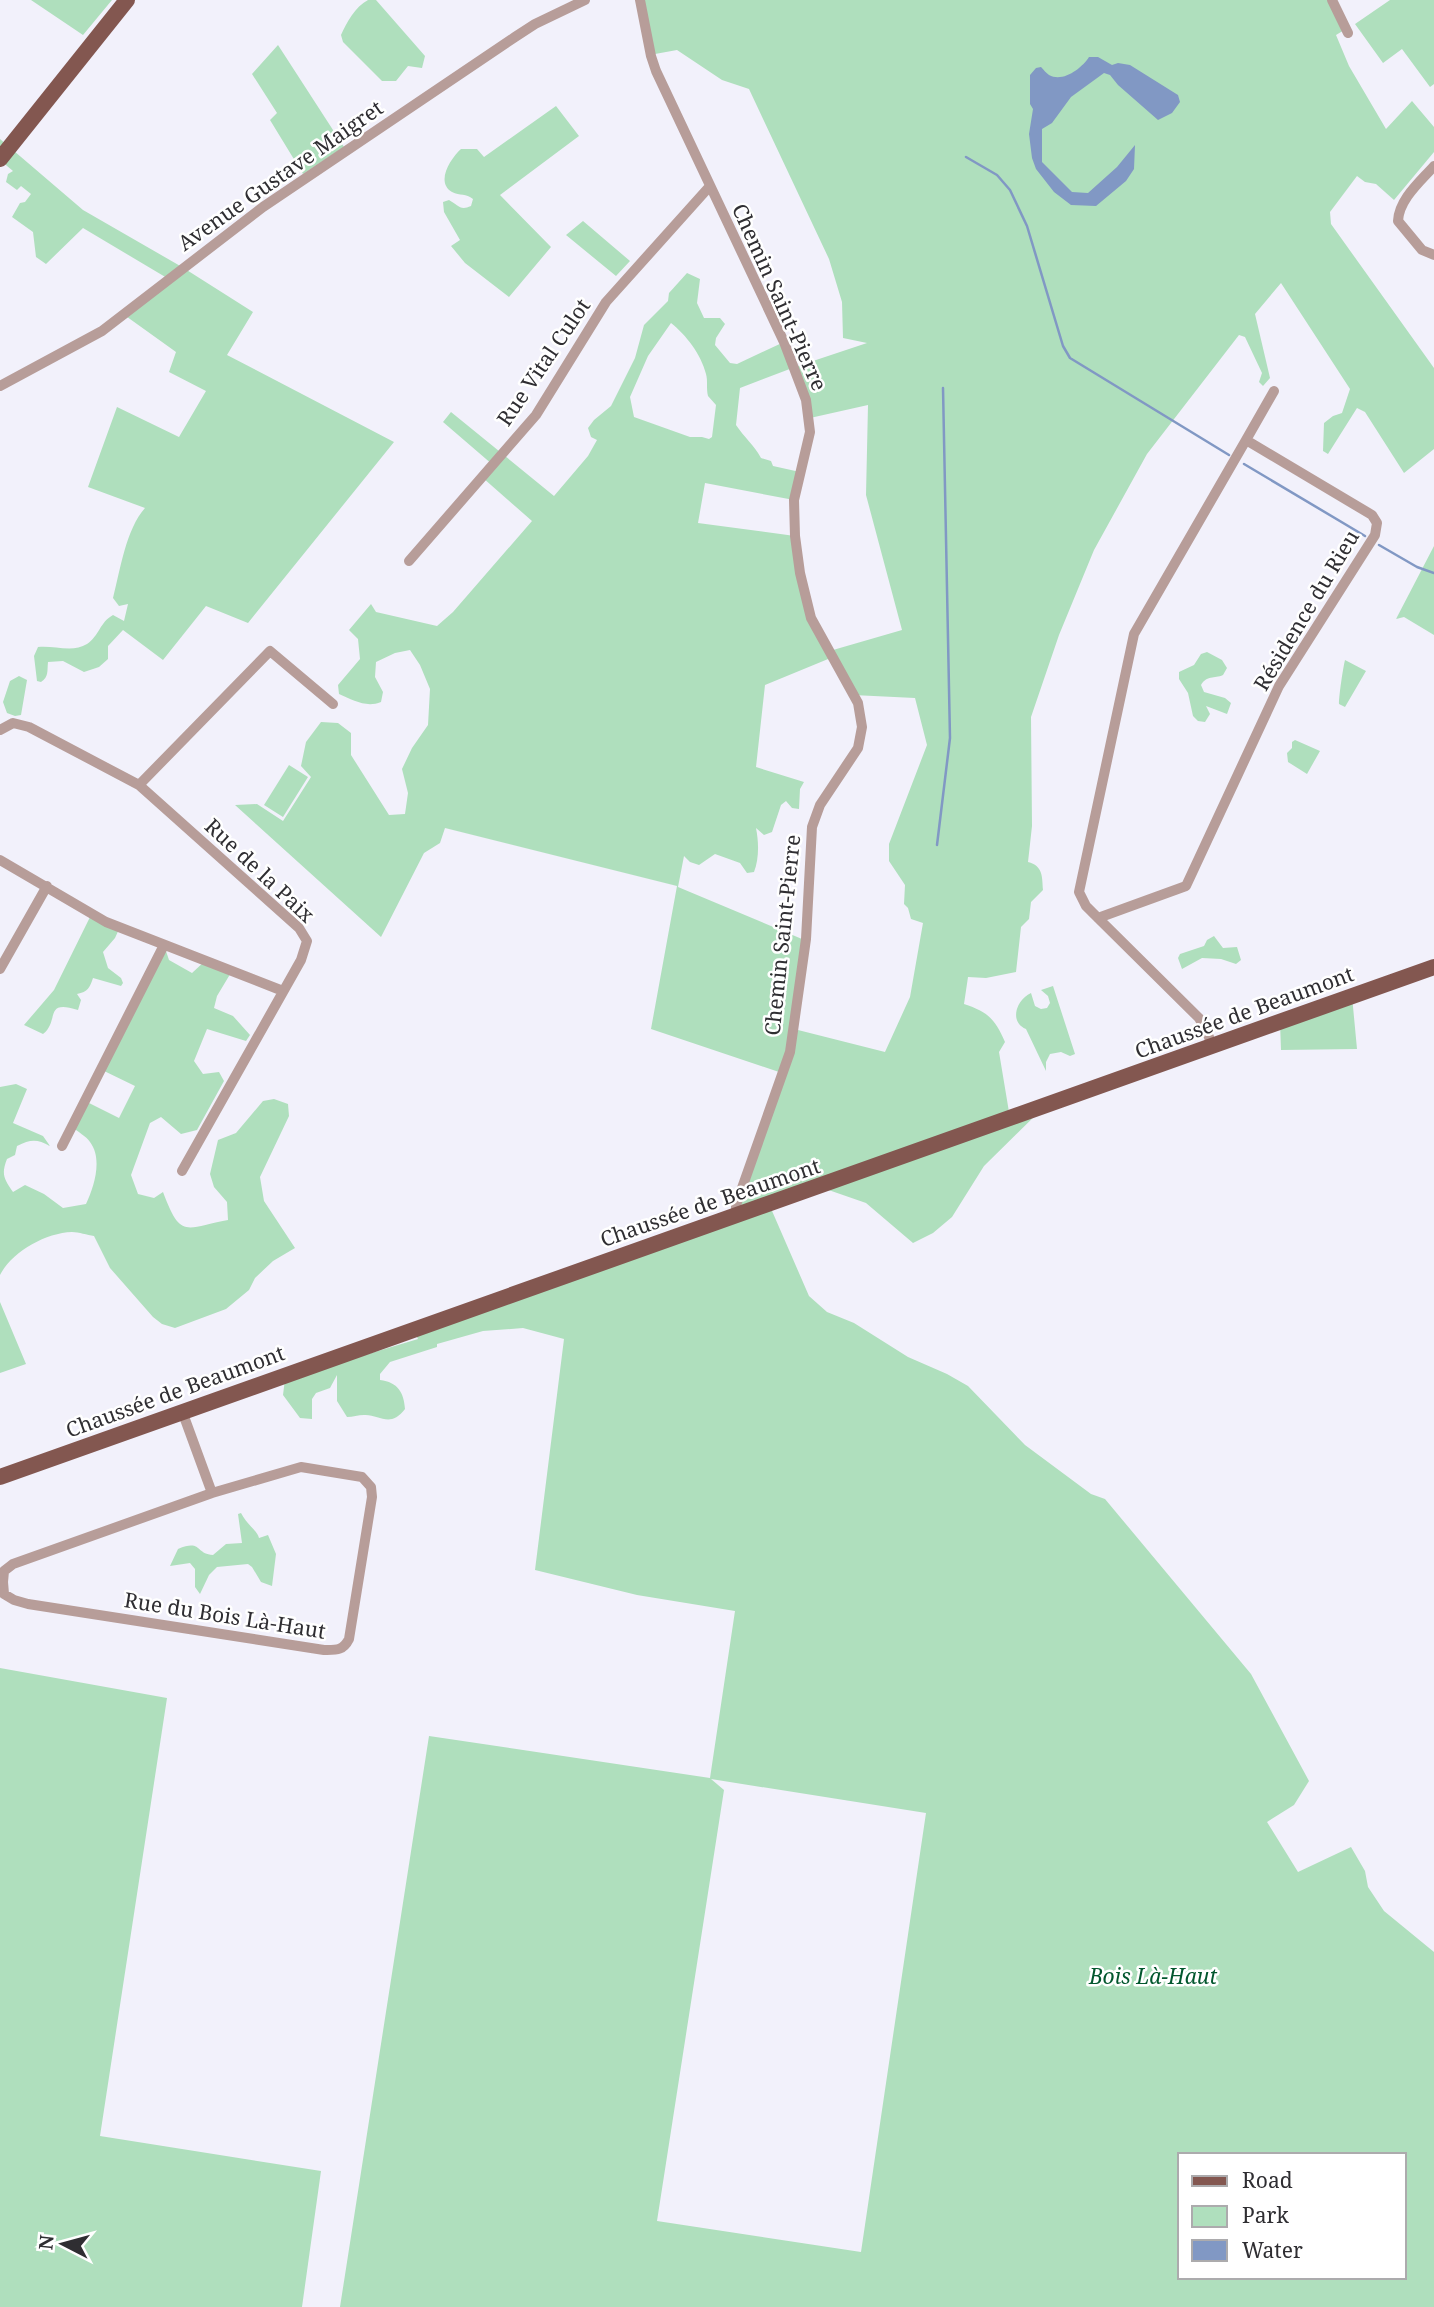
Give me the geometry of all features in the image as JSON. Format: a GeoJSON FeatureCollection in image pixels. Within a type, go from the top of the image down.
{"type":"FeatureCollection","features":[{"type":"Feature","properties":{"kind":"main road"},"geometry":{"type":"LineString","coordinates":[[0,159],[127,0]]}},
{"type":"Feature","properties":{"kind":"main road","name":"Chaussée de Beaumont"},"geometry":{"type":"LineString","coordinates":[[0,1477],[1434,967]]}},
{"type":"Feature","properties":{"kind":"street","name":"Avenue Gustave Maigret"},"geometry":{"type":"LineString","coordinates":[[0,386],[102,331],[263,207],[535,24],[585,0]]}},
{"type":"Feature","properties":{"kind":"street","name":"Chemin Saint-Pierre"},"geometry":{"type":"LineString","coordinates":[[640,0],[656,71],[790,356],[806,400],[810,432],[794,500],[800,573],[811,618],[858,703],[862,727],[858,748],[820,805],[812,827],[806,939],[790,1052],[736,1205],[736,1215]]}},
{"type":"Feature","properties":{"kind":"street"},"geometry":{"type":"LineString","coordinates":[[1332,0],[1348,33]]}},
{"type":"Feature","properties":{"kind":"street"},"geometry":{"type":"LineString","coordinates":[[1434,166],[1406,198],[1398,217],[1398,221],[1422,250],[1434,255]]}},
{"type":"Feature","properties":{"kind":"street","name":"Rue Vital Culot"},"geometry":{"type":"LineString","coordinates":[[410,561],[536,415],[612,295],[710,186]]}},
{"type":"Feature","properties":{"kind":"street"},"geometry":{"type":"LineString","coordinates":[[1211,1046],[1199,1018],[1082,900],[1080,882],[1134,634],[1274,391]]}},
{"type":"Feature","properties":{"kind":"street","name":"Résidence du Rieu"},"geometry":{"type":"LineString","coordinates":[[1098,918],[1186,886],[1279,686],[1375,535],[1377,523],[1372,514],[1246,440]]}},
{"type":"Feature","properties":{"kind":"street"},"geometry":{"type":"LineString","coordinates":[[139,785],[271,651],[332,704]]}},
{"type":"Feature","properties":{"kind":"street","name":"Rue de la Paix"},"geometry":{"type":"LineString","coordinates":[[0,730],[13,723],[29,727],[139,785],[299,929],[307,941],[301,960],[182,1171]]}},
{"type":"Feature","properties":{"kind":"street"},"geometry":{"type":"LineString","coordinates":[[0,860],[106,922],[283,991]]}},
{"type":"Feature","properties":{"kind":"street"},"geometry":{"type":"LineString","coordinates":[[0,969],[47,886]]}},
{"type":"Feature","properties":{"kind":"street"},"geometry":{"type":"LineString","coordinates":[[62,1146],[164,945]]}},
{"type":"Feature","properties":{"kind":"street"},"geometry":{"type":"LineString","coordinates":[[182,1412],[212,1493]]}},
{"type":"Feature","properties":{"kind":"street","name":"Rue du Bois Là-Haut"},"geometry":{"type":"LineString","coordinates":[[293,1468],[357,1475],[365,1479],[371,1486],[372,1497],[346,1646],[324,1650],[28,1604],[5,1594],[2,1571],[13,1564],[212,1493],[293,1468]]}},
{"type":"Feature","properties":{"kind":"green space"},"geometry":{"type":"Polygon","coordinates":[[[31,0],[112,0],[83,35],[31,0]]]}},
{"type":"Feature","properties":{"kind":"green space"},"geometry":{"type":"Polygon","coordinates":[[[368,0],[376,0],[425,56],[422,68],[408,66],[396,81],[382,81],[343,42],[341,35],[349,20],[368,0]]]}},
{"type":"Feature","properties":{"kind":"green space","name":"Bois Là-Haut"},"geometry":{"type":"Polygon","coordinates":[[[641,0],[1332,0],[1346,29],[1336,35],[1349,66],[1386,129],[1412,101],[1434,127],[1434,152],[1394,200],[1376,184],[1365,182],[1357,176],[1330,212],[1331,224],[1434,368],[1434,449],[1404,473],[1365,412],[1357,408],[1328,454],[1323,451],[1324,423],[1342,413],[1350,389],[1281,283],[1255,314],[1270,378],[1263,386],[1259,382],[1262,373],[1245,337],[1239,335],[1147,454],[1094,550],[1059,635],[1031,717],[1032,826],[1028,862],[1039,869],[1043,890],[1031,902],[1029,919],[1021,927],[1016,972],[986,978],[968,977],[964,1004],[990,1017],[1005,1042],[999,1052],[1010,1118],[1046,1105],[984,1166],[952,1217],[933,1233],[913,1243],[866,1203],[817,1186],[769,1204],[809,1296],[827,1312],[854,1323],[908,1357],[968,1386],[1025,1445],[1091,1494],[1105,1499],[1251,1674],[1309,1781],[1294,1805],[1267,1822],[1298,1872],[1351,1847],[1365,1871],[1368,1887],[1384,1911],[1434,1952],[1434,2307],[340,2307],[429,1736],[710,1778],[735,1611],[637,1595],[535,1570],[564,1339],[523,1328],[483,1331],[437,1344],[437,1347],[390,1362],[380,1374],[380,1380],[399,1389],[405,1409],[400,1415],[389,1419],[369,1415],[347,1417],[337,1401],[337,1375],[330,1388],[316,1393],[312,1399],[312,1419],[300,1418],[283,1395],[285,1379],[418,1339],[413,1329],[736,1215],[782,1073],[651,1029],[677,886],[445,828],[440,843],[424,853],[381,937],[235,805],[257,804],[283,821],[311,777],[301,766],[306,742],[321,722],[338,723],[351,733],[351,755],[389,815],[405,814],[408,793],[402,769],[428,725],[430,689],[410,650],[395,653],[376,662],[375,677],[383,692],[381,702],[365,704],[339,694],[338,685],[360,659],[358,639],[349,630],[371,604],[376,612],[437,626],[453,612],[532,521],[483,478],[493,465],[443,422],[451,412],[554,496],[588,456],[597,440],[591,437],[588,428],[611,406],[635,358],[644,325],[668,301],[669,293],[687,273],[700,279],[697,303],[704,318],[720,318],[725,324],[716,338],[715,345],[730,363],[737,364],[784,342],[795,367],[867,343],[843,338],[842,302],[829,259],[749,89],[722,80],[677,50],[655,54],[641,0]],[[671,323],[648,356],[630,397],[634,417],[690,437],[709,439],[712,437],[716,405],[708,396],[704,367],[697,352],[671,323]],[[795,367],[740,388],[736,425],[761,458],[771,461],[773,466],[800,472],[794,500],[705,483],[698,523],[795,536],[807,606],[833,650],[902,630],[866,495],[868,405],[810,418],[795,367]],[[833,657],[765,685],[756,767],[804,782],[800,789],[799,809],[792,808],[786,801],[781,805],[772,832],[764,835],[756,828],[758,851],[754,872],[747,873],[740,863],[715,854],[699,865],[684,856],[678,887],[802,939],[794,1029],[885,1052],[910,997],[923,923],[911,919],[904,904],[905,885],[889,861],[889,844],[927,745],[915,698],[853,695],[833,657]],[[711,1779],[724,1790],[657,2221],[861,2252],[926,1813],[711,1779]]]}},
{"type":"Feature","properties":{"kind":"green space"},"geometry":{"type":"Polygon","coordinates":[[[1390,0],[1434,0],[1434,84],[1430,87],[1402,49],[1383,63],[1355,24],[1390,0]]]}},
{"type":"Feature","properties":{"kind":"green space"},"geometry":{"type":"Polygon","coordinates":[[[278,45],[344,147],[303,174],[270,120],[277,113],[252,74],[278,45]]]}},
{"type":"Feature","properties":{"kind":"green space"},"geometry":{"type":"Polygon","coordinates":[[[556,106],[579,136],[500,195],[551,247],[509,297],[465,263],[451,246],[460,240],[444,212],[443,202],[449,200],[464,208],[471,206],[473,199],[447,188],[446,170],[461,149],[477,149],[484,157],[556,106]]]}},
{"type":"Feature","properties":{"kind":"green space"},"geometry":{"type":"Polygon","coordinates":[[[0,139],[83,210],[253,312],[227,355],[394,442],[248,623],[206,606],[163,660],[123,630],[108,646],[108,659],[99,667],[84,672],[63,661],[48,662],[45,678],[41,682],[37,681],[34,656],[38,647],[81,647],[91,641],[105,621],[113,615],[124,621],[128,604],[119,606],[113,598],[128,539],[145,508],[88,487],[117,407],[179,437],[206,391],[169,372],[176,352],[123,314],[167,278],[83,228],[46,264],[36,257],[33,232],[12,217],[20,203],[25,202],[31,194],[21,186],[17,190],[6,182],[8,174],[13,171],[0,160],[0,139]]]}},
{"type":"Feature","properties":{"kind":"green space"},"geometry":{"type":"Polygon","coordinates":[[[583,221],[630,261],[616,276],[566,235],[583,221]]]}},
{"type":"Feature","properties":{"kind":"green space"},"geometry":{"type":"Polygon","coordinates":[[[1434,546],[1434,635],[1404,617],[1396,619],[1434,546]]]}},
{"type":"Feature","properties":{"kind":"green space"},"geometry":{"type":"Polygon","coordinates":[[[1207,652],[1222,660],[1227,668],[1223,675],[1208,678],[1203,682],[1201,685],[1204,692],[1225,698],[1231,703],[1227,714],[1206,706],[1210,714],[1205,722],[1198,721],[1193,716],[1188,693],[1179,679],[1179,672],[1194,665],[1201,654],[1207,652]]]}},
{"type":"Feature","properties":{"kind":"green space"},"geometry":{"type":"Polygon","coordinates":[[[1345,660],[1366,671],[1345,707],[1339,704],[1345,660]]]}},
{"type":"Feature","properties":{"kind":"green space"},"geometry":{"type":"Polygon","coordinates":[[[19,676],[27,680],[21,715],[15,716],[7,713],[3,702],[10,681],[19,676]]]}},
{"type":"Feature","properties":{"kind":"green space"},"geometry":{"type":"Polygon","coordinates":[[[1295,740],[1320,751],[1307,774],[1288,762],[1287,753],[1295,740]]]}},
{"type":"Feature","properties":{"kind":"green space"},"geometry":{"type":"Polygon","coordinates":[[[289,765],[308,777],[283,817],[264,805],[289,765]]]}},
{"type":"Feature","properties":{"kind":"green space"},"geometry":{"type":"Polygon","coordinates":[[[92,913],[120,927],[103,952],[108,968],[121,978],[123,983],[121,986],[93,978],[88,989],[77,994],[81,1000],[78,1010],[67,1007],[56,1009],[48,1029],[43,1034],[24,1025],[54,990],[92,913]]]}},
{"type":"Feature","properties":{"kind":"green space"},"geometry":{"type":"Polygon","coordinates":[[[1214,936],[1223,948],[1237,947],[1241,960],[1236,964],[1221,959],[1202,958],[1182,969],[1178,958],[1180,954],[1204,946],[1207,940],[1214,936]]]}},
{"type":"Feature","properties":{"kind":"green space"},"geometry":{"type":"Polygon","coordinates":[[[164,945],[169,960],[192,973],[205,961],[232,971],[217,996],[214,1008],[233,1016],[250,1035],[246,1041],[207,1029],[194,1061],[203,1074],[219,1072],[224,1081],[197,1130],[181,1134],[161,1117],[150,1123],[131,1175],[138,1194],[154,1198],[163,1192],[175,1218],[186,1227],[228,1220],[227,1202],[214,1187],[210,1174],[218,1140],[236,1133],[263,1101],[274,1099],[288,1104],[289,1116],[260,1177],[264,1201],[295,1248],[273,1261],[255,1278],[249,1290],[226,1309],[175,1328],[162,1324],[153,1317],[110,1268],[94,1236],[72,1232],[41,1240],[21,1252],[0,1275],[0,1087],[16,1084],[27,1089],[13,1123],[43,1136],[50,1146],[34,1141],[17,1146],[15,1155],[7,1159],[4,1169],[6,1180],[13,1192],[25,1185],[44,1194],[63,1208],[86,1204],[94,1181],[96,1156],[88,1140],[72,1127],[85,1101],[119,1118],[135,1086],[100,1069],[164,945]]]}},
{"type":"Feature","properties":{"kind":"green space"},"geometry":{"type":"Polygon","coordinates":[[[1053,986],[1075,1054],[1050,1054],[1046,1071],[1026,1029],[1017,1021],[1016,1011],[1021,1001],[1031,993],[1035,1006],[1047,1008],[1050,1003],[1048,996],[1041,990],[1053,986]]]}},
{"type":"Feature","properties":{"kind":"green space"},"geometry":{"type":"Polygon","coordinates":[[[1352,996],[1357,1049],[1281,1050],[1280,1022],[1352,996]]]}},
{"type":"Feature","properties":{"kind":"green space"},"geometry":{"type":"Polygon","coordinates":[[[0,1302],[26,1364],[0,1373],[0,1302]]]}},
{"type":"Feature","properties":{"kind":"green space"},"geometry":{"type":"Polygon","coordinates":[[[241,1513],[259,1538],[268,1535],[276,1554],[272,1586],[261,1582],[248,1564],[217,1567],[209,1575],[200,1594],[195,1587],[195,1569],[190,1563],[170,1566],[178,1549],[195,1546],[213,1555],[226,1544],[242,1543],[238,1514],[241,1513]]]}},
{"type":"Feature","properties":{"kind":"green space"},"geometry":{"type":"Polygon","coordinates":[[[0,1668],[167,1698],[100,2136],[321,2171],[302,2307],[0,2307],[0,1668]]]}},
{"type":"Feature","properties":{"kind":"water"},"geometry":{"type":"Polygon","coordinates":[[[1089,57],[1098,57],[1112,65],[1130,65],[1178,95],[1180,102],[1172,113],[1158,120],[1110,75],[1104,73],[1071,97],[1052,123],[1042,129],[1042,162],[1072,192],[1088,193],[1117,167],[1135,145],[1134,169],[1126,181],[1096,206],[1071,205],[1054,192],[1036,169],[1029,134],[1033,109],[1030,104],[1030,75],[1036,68],[1041,67],[1054,77],[1066,76],[1082,66],[1089,57]]]}},
{"type":"Feature","properties":{"kind":"waterway"},"geometry":{"type":"LineString","coordinates":[[966,157],[997,175],[1010,190],[1027,226],[1063,346],[1070,358],[1229,455]]}},
{"type":"Feature","properties":{"kind":"waterway"},"geometry":{"type":"LineString","coordinates":[[937,845],[950,738],[943,388]]}},
{"type":"Feature","properties":{"kind":"waterway"},"geometry":{"type":"LineString","coordinates":[[1244,464],[1365,536]]}},
{"type":"Feature","properties":{"kind":"waterway"},"geometry":{"type":"LineString","coordinates":[[1379,545],[1417,567],[1434,573]]}}]}
